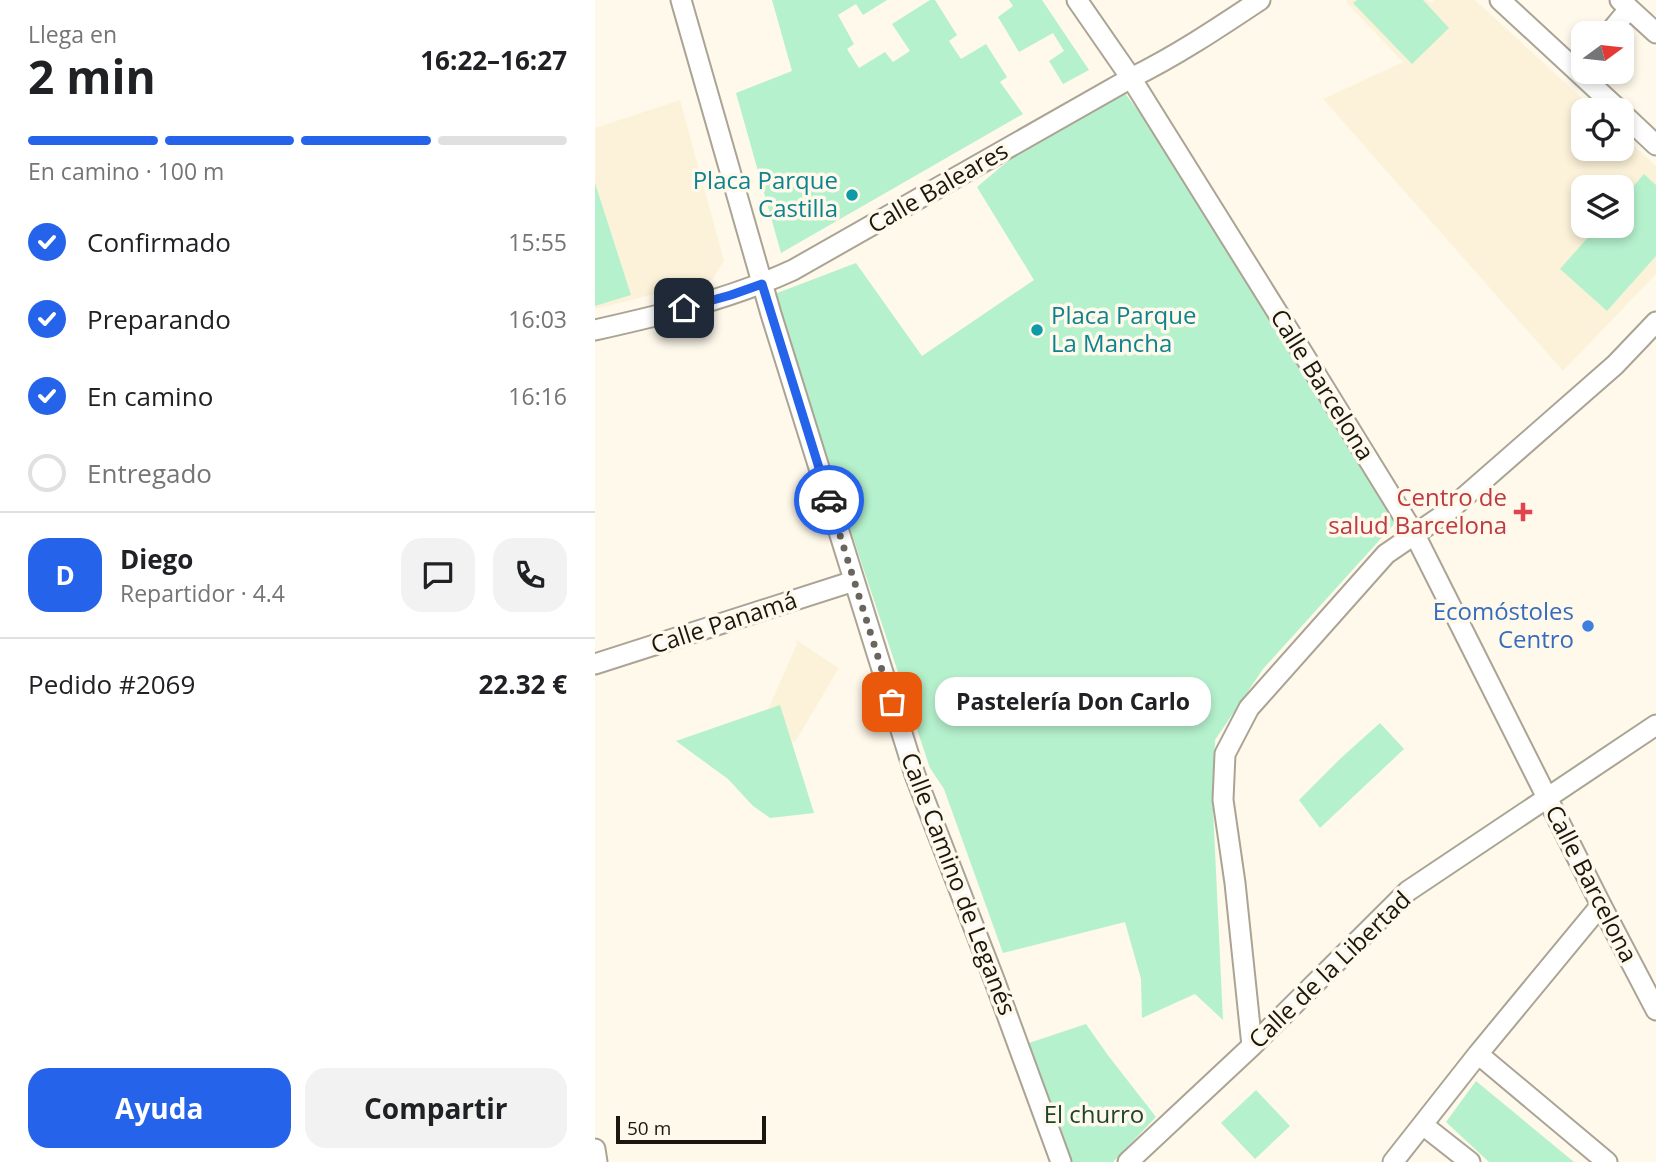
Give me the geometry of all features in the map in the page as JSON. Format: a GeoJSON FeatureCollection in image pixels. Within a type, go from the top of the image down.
{"type":"FeatureCollection","features":[{"type":"Feature","properties":{"kind":"street","name":"Calle Camino de Leganés"},"geometry":{"type":"LineString","coordinates":[[681,0],[762,284],[915,775],[1061,1162]]}},
{"type":"Feature","properties":{"kind":"street","name":"Calle Barcelona"},"geometry":{"type":"LineString","coordinates":[[1077,0],[1131,78],[1415,535],[1656,1010]]}},
{"type":"Feature","properties":{"kind":"street","name":"Calle Baleares"},"geometry":{"type":"LineString","coordinates":[[595,330],[731,295],[793,270],[1192,45],[1260,0]]}},
{"type":"Feature","properties":{"kind":"street"},"geometry":{"type":"LineString","coordinates":[[1500,0],[1571,59]]}},
{"type":"Feature","properties":{"kind":"street"},"geometry":{"type":"LineString","coordinates":[[1616,21],[1625,4],[1656,33]]}},
{"type":"Feature","properties":{"kind":"street"},"geometry":{"type":"LineString","coordinates":[[1595,84],[1608,98]]}},
{"type":"Feature","properties":{"kind":"street"},"geometry":{"type":"LineString","coordinates":[[1634,124],[1656,145]]}},
{"type":"Feature","properties":{"kind":"street"},"geometry":{"type":"LineString","coordinates":[[1252,1046],[1235,883],[1223,800],[1225,754],[1249,708],[1386,554],[1446,513],[1615,365],[1656,322]]}},
{"type":"Feature","properties":{"kind":"street","name":"Calle Panamá"},"geometry":{"type":"LineString","coordinates":[[595,664],[854,581]]}},
{"type":"Feature","properties":{"kind":"street","name":"Calle de la Libertad"},"geometry":{"type":"LineString","coordinates":[[1128,1162],[1252,1046],[1408,891],[1656,725]]}},
{"type":"Feature","properties":{"kind":"street"},"geometry":{"type":"LineString","coordinates":[[1393,1162],[1601,905]]}},
{"type":"Feature","properties":{"kind":"street"},"geometry":{"type":"LineString","coordinates":[[1478,1054],[1607,1162]]}},
{"type":"Feature","properties":{"kind":"street"},"geometry":{"type":"LineString","coordinates":[[1423,1125],[1470,1162]]}},
{"type":"Feature","properties":{"kind":"street"},"geometry":{"type":"LineString","coordinates":[[595,1149],[597,1162]]}},
{"type":"Feature","properties":{"kind":"shaded area"},"geometry":{"type":"Polygon","coordinates":[[[1348,0],[1428,0],[1431,3],[1434,0],[1475,0],[1582,98],[1571,98],[1571,161],[1634,161],[1634,146],[1656,166],[1656,274],[1563,371],[1323,99],[1403,62],[1346,2],[1348,0]]]}},
{"type":"Feature","properties":{"kind":"shaded area"},"geometry":{"type":"Polygon","coordinates":[[[680,100],[724,261],[712,280],[595,309],[595,128],[680,100]]]}},
{"type":"Feature","properties":{"kind":"shaded area"},"geometry":{"type":"Polygon","coordinates":[[[796,640],[839,668],[795,742],[761,725],[797,644],[796,640]]]}},
{"type":"Feature","properties":{"kind":"green space"},"geometry":{"type":"Polygon","coordinates":[[[772,0],[887,0],[863,15],[856,4],[838,15],[854,44],[847,49],[859,68],[885,52],[893,62],[910,51],[892,24],[930,0],[935,0],[957,35],[949,41],[961,59],[986,44],[1007,77],[1000,82],[1023,114],[781,253],[736,93],[792,71],[772,0]]]}},
{"type":"Feature","properties":{"kind":"green space"},"geometry":{"type":"Polygon","coordinates":[[[1009,0],[1042,0],[1089,70],[1063,84],[1049,61],[1064,51],[1053,33],[1019,52],[998,17],[1013,6],[1009,0]]]}},
{"type":"Feature","properties":{"kind":"green space"},"geometry":{"type":"Polygon","coordinates":[[[1357,0],[1423,0],[1449,28],[1412,64],[1353,3],[1357,0]]]}},
{"type":"Feature","properties":{"kind":"green space"},"geometry":{"type":"Polygon","coordinates":[[[1124,92],[1146,121],[1164,131],[1395,523],[1263,669],[1215,740],[1213,808],[1223,1020],[1195,994],[1142,1018],[1141,979],[1125,922],[1003,953],[944,789],[930,768],[772,295],[856,263],[922,356],[1034,280],[977,187],[1027,145],[1124,92]]]}},
{"type":"Feature","properties":{"kind":"green space"},"geometry":{"type":"Polygon","coordinates":[[[1644,174],[1656,185],[1656,256],[1607,311],[1560,269],[1587,238],[1634,238],[1634,185],[1644,174]]]}},
{"type":"Feature","properties":{"kind":"green space"},"geometry":{"type":"Polygon","coordinates":[[[595,183],[631,295],[595,306],[595,183]]]}},
{"type":"Feature","properties":{"kind":"green space"},"geometry":{"type":"Polygon","coordinates":[[[780,705],[814,813],[770,818],[753,806],[728,779],[676,741],[780,705]]]}},
{"type":"Feature","properties":{"kind":"green space"},"geometry":{"type":"Polygon","coordinates":[[[1380,723],[1404,749],[1320,828],[1299,800],[1380,723]]]}},
{"type":"Feature","properties":{"kind":"green space","name":"El churro"},"geometry":{"type":"Polygon","coordinates":[[[1086,1024],[1156,1117],[1113,1162],[1061,1162],[1023,1045],[1086,1024]]]}},
{"type":"Feature","properties":{"kind":"green space"},"geometry":{"type":"Polygon","coordinates":[[[1476,1081],[1574,1162],[1489,1162],[1446,1122],[1476,1081]]]}},
{"type":"Feature","properties":{"kind":"green space"},"geometry":{"type":"Polygon","coordinates":[[[1256,1090],[1290,1126],[1255,1159],[1221,1123],[1256,1090]]]}},
{"type":"Feature","properties":{"kind":"way so far"},"geometry":{"type":"LineString","coordinates":[[829,500],[892,702]]}},
{"type":"Feature","properties":{"kind":"place","name":"Placa Parque Castilla"},"geometry":{"type":"Point","coordinates":[852,195]}},
{"type":"Feature","properties":{"kind":"place","name":"Placa Parque La Mancha"},"geometry":{"type":"Point","coordinates":[1037,330]}},
{"type":"Feature","properties":{"kind":"place","name":"Centro de salud Barcelona"},"geometry":{"type":"Point","coordinates":[1523,512]}},
{"type":"Feature","properties":{"kind":"place","name":"Ecomóstoles Centro"},"geometry":{"type":"Point","coordinates":[1588,626]}},
{"type":"Feature","properties":{"kind":"place","name":"Pastelería Don Carlo"},"geometry":{"type":"Point","coordinates":[892,702]}},
{"type":"Feature","properties":{"kind":"route"},"geometry":{"type":"LineString","coordinates":[[684,308],[762,284],[829,500]]}}]}
